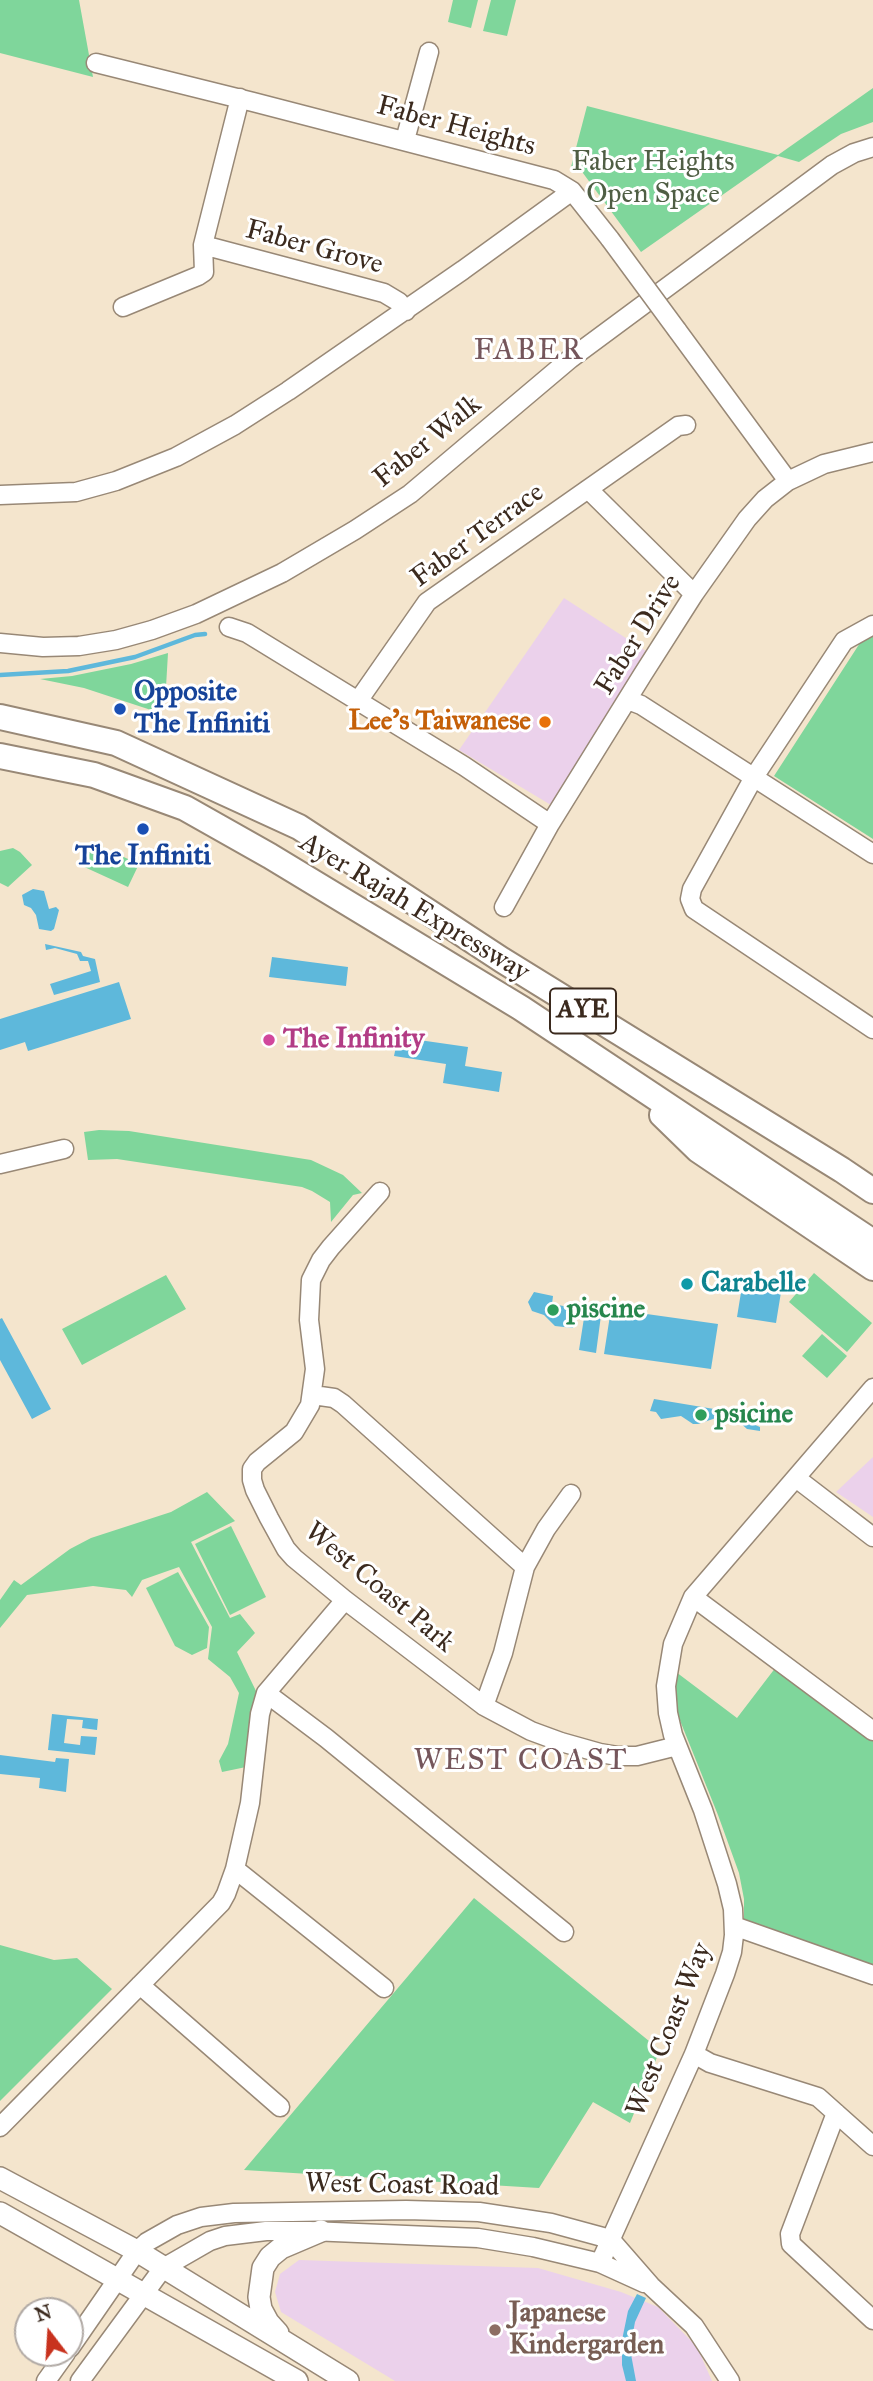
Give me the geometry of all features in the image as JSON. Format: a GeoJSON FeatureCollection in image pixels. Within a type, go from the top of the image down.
{"type":"FeatureCollection","features":[{"type":"Feature","properties":{"kind":"highway","name":"Ayer Rajah Expressway"},"geometry":{"type":"LineString","coordinates":[[0,717],[116,743],[299,827],[502,960],[873,1191]]}},
{"type":"Feature","properties":{"kind":"highway","name":"Ayer Rajah Expressway"},"geometry":{"type":"LineString","coordinates":[[0,756],[94,775],[186,808],[509,1001],[873,1242]]}},
{"type":"Feature","properties":{"kind":"highway"},"geometry":{"type":"LineString","coordinates":[[619,1073],[698,1150],[873,1268]]}},
{"type":"Feature","properties":{"kind":"main road"},"geometry":{"type":"LineString","coordinates":[[0,2178],[137,2251],[348,2381]]}},
{"type":"Feature","properties":{"kind":"main road"},"geometry":{"type":"LineString","coordinates":[[0,2213],[297,2381]]}},
{"type":"Feature","properties":{"kind":"main road"},"geometry":{"type":"LineString","coordinates":[[296,2350],[268,2322],[261,2309],[259,2297],[263,2268],[270,2257],[281,2248],[321,2231]]}},
{"type":"Feature","properties":{"kind":"street"},"geometry":{"type":"LineString","coordinates":[[405,141],[429,52]]}},
{"type":"Feature","properties":{"kind":"street","name":"Faber Heights"},"geometry":{"type":"LineString","coordinates":[[96,64],[240,98],[554,180],[572,191],[610,239],[788,481]]}},
{"type":"Feature","properties":{"kind":"street","name":"Faber Grove"},"geometry":{"type":"LineString","coordinates":[[122,307],[202,275],[203,245],[240,98]]}},
{"type":"Feature","properties":{"kind":"street","name":"Faber Walk"},"geometry":{"type":"LineString","coordinates":[[0,643],[43,647],[79,646],[116,640],[196,614],[282,573],[410,494],[570,359],[832,165],[873,146]]}},
{"type":"Feature","properties":{"kind":"street"},"geometry":{"type":"LineString","coordinates":[[0,495],[76,492],[116,481],[176,457],[278,398],[406,311],[572,191]]}},
{"type":"Feature","properties":{"kind":"street","name":"Faber Grove"},"geometry":{"type":"LineString","coordinates":[[203,245],[384,293],[399,302],[406,311]]}},
{"type":"Feature","properties":{"kind":"street","name":"Faber Terrace"},"geometry":{"type":"LineString","coordinates":[[358,701],[427,602],[678,426],[686,425]]}},
{"type":"Feature","properties":{"kind":"street","name":"Faber Drive"},"geometry":{"type":"LineString","coordinates":[[504,907],[550,824],[694,594],[747,519],[765,499],[788,481],[824,464],[873,452]]}},
{"type":"Feature","properties":{"kind":"street","name":"Faber Terrace"},"geometry":{"type":"LineString","coordinates":[[588,489],[694,594]]}},
{"type":"Feature","properties":{"kind":"street"},"geometry":{"type":"LineString","coordinates":[[873,625],[844,641],[754,777],[692,888],[690,899],[694,909],[873,1029]]}},
{"type":"Feature","properties":{"kind":"street"},"geometry":{"type":"LineString","coordinates":[[229,627],[247,633],[464,766],[550,824]]}},
{"type":"Feature","properties":{"kind":"street"},"geometry":{"type":"LineString","coordinates":[[628,700],[640,705],[873,854]]}},
{"type":"Feature","properties":{"kind":"street"},"geometry":{"type":"LineString","coordinates":[[7,1163],[64,1149]]}},
{"type":"Feature","properties":{"kind":"street","name":"West Coast Park"},"geometry":{"type":"LineString","coordinates":[[380,1192],[331,1247],[311,1280],[309,1320],[315,1368],[310,1405],[294,1432],[252,1469],[252,1480],[286,1549],[345,1600],[484,1706],[531,1731],[618,1756],[638,1756],[677,1746]]}},
{"type":"Feature","properties":{"kind":"street","name":"West Coast Way"},"geometry":{"type":"LineString","coordinates":[[800,1482],[873,1388]]}},
{"type":"Feature","properties":{"kind":"street"},"geometry":{"type":"LineString","coordinates":[[313,1395],[334,1398],[343,1404],[526,1567]]}},
{"type":"Feature","properties":{"kind":"street","name":"West Coast Way"},"geometry":{"type":"LineString","coordinates":[[600,2263],[694,2054],[732,1952],[734,1926],[727,1884],[703,1810],[677,1746],[668,1713],[666,1686],[673,1644],[694,1603],[800,1482],[873,1404]]}},
{"type":"Feature","properties":{"kind":"street"},"geometry":{"type":"LineString","coordinates":[[800,1482],[873,1537]]}},
{"type":"Feature","properties":{"kind":"street"},"geometry":{"type":"LineString","coordinates":[[484,1706],[503,1653],[526,1567],[546,1529],[571,1494]]}},
{"type":"Feature","properties":{"kind":"street"},"geometry":{"type":"LineString","coordinates":[[0,2127],[226,1894],[235,1869],[250,1803],[260,1714],[266,1693],[345,1600]]}},
{"type":"Feature","properties":{"kind":"street"},"geometry":{"type":"LineString","coordinates":[[694,1603],[873,1731]]}},
{"type":"Feature","properties":{"kind":"street"},"geometry":{"type":"LineString","coordinates":[[266,1693],[326,1738],[564,1932]]}},
{"type":"Feature","properties":{"kind":"street"},"geometry":{"type":"LineString","coordinates":[[235,1869],[384,1989]]}},
{"type":"Feature","properties":{"kind":"street"},"geometry":{"type":"LineString","coordinates":[[734,1926],[873,1975]]}},
{"type":"Feature","properties":{"kind":"street"},"geometry":{"type":"LineString","coordinates":[[140,1984],[279,2106]]}},
{"type":"Feature","properties":{"kind":"street"},"geometry":{"type":"LineString","coordinates":[[694,2054],[710,2063],[818,2097],[873,2146]]}},
{"type":"Feature","properties":{"kind":"street"},"geometry":{"type":"LineString","coordinates":[[836,2113],[790,2234],[791,2244],[873,2320]]}},
{"type":"Feature","properties":{"kind":"street","name":"West Coast Road"},"geometry":{"type":"LineString","coordinates":[[84,2328],[137,2251],[177,2225],[201,2217],[255,2212],[479,2212],[551,2223],[610,2239],[651,2286],[694,2326],[730,2381]]}},
{"type":"Feature","properties":{"kind":"street","name":"West Coast Road"},"geometry":{"type":"LineString","coordinates":[[163,2267],[210,2241],[225,2236],[273,2230],[321,2231],[478,2238],[533,2247],[600,2263],[651,2286]]}},
{"type":"Feature","properties":{"kind":"street"},"geometry":{"type":"LineString","coordinates":[[80,2381],[163,2267]]}},
{"type":"Feature","properties":{"kind":"shaded area"},"geometry":{"type":"Polygon","coordinates":[[[564,598],[649,653],[556,808],[459,750],[564,598]]]}},
{"type":"Feature","properties":{"kind":"shaded area"},"geometry":{"type":"Polygon","coordinates":[[[873,1457],[873,1517],[836,1492],[873,1457]]]}},
{"type":"Feature","properties":{"kind":"shaded area","name":"Japanese Kindergarden"},"geometry":{"type":"Polygon","coordinates":[[[299,2260],[538,2268],[621,2292],[658,2307],[697,2347],[712,2381],[395,2381],[281,2312],[275,2292],[280,2274],[299,2260]]]}},
{"type":"Feature","properties":{"kind":"green space"},"geometry":{"type":"Polygon","coordinates":[[[0,0],[79,0],[93,77],[0,53],[0,0]]]}},
{"type":"Feature","properties":{"kind":"green space"},"geometry":{"type":"Polygon","coordinates":[[[453,0],[478,0],[471,28],[448,22],[453,0]]]}},
{"type":"Feature","properties":{"kind":"green space"},"geometry":{"type":"Polygon","coordinates":[[[491,0],[516,0],[507,36],[483,31],[491,0]]]}},
{"type":"Feature","properties":{"kind":"green space","name":"Faber Heights Open Space"},"geometry":{"type":"Polygon","coordinates":[[[873,88],[873,122],[841,134],[799,162],[778,156],[641,252],[580,169],[571,167],[587,106],[778,155],[873,88]]]}},
{"type":"Feature","properties":{"kind":"green space"},"geometry":{"type":"Polygon","coordinates":[[[869,629],[873,629],[873,839],[774,776],[869,629]]]}},
{"type":"Feature","properties":{"kind":"green space"},"geometry":{"type":"Polygon","coordinates":[[[168,653],[166,687],[151,710],[84,688],[40,679],[72,676],[168,653]]]}},
{"type":"Feature","properties":{"kind":"green space"},"geometry":{"type":"Polygon","coordinates":[[[91,842],[139,864],[128,887],[80,865],[91,842]]]}},
{"type":"Feature","properties":{"kind":"green space"},"geometry":{"type":"Polygon","coordinates":[[[13,848],[32,865],[8,887],[0,883],[0,851],[13,848]]]}},
{"type":"Feature","properties":{"kind":"green space"},"geometry":{"type":"Polygon","coordinates":[[[129,1131],[311,1160],[343,1175],[362,1193],[353,1195],[331,1222],[330,1202],[302,1187],[117,1159],[88,1160],[84,1132],[129,1131]]]}},
{"type":"Feature","properties":{"kind":"green space"},"geometry":{"type":"Polygon","coordinates":[[[814,1273],[872,1323],[847,1352],[789,1302],[814,1273]]]}},
{"type":"Feature","properties":{"kind":"green space"},"geometry":{"type":"Polygon","coordinates":[[[166,1275],[186,1309],[82,1365],[62,1329],[166,1275]]]}},
{"type":"Feature","properties":{"kind":"green space"},"geometry":{"type":"Polygon","coordinates":[[[822,1334],[847,1356],[827,1378],[802,1356],[822,1334]]]}},
{"type":"Feature","properties":{"kind":"green space"},"geometry":{"type":"Polygon","coordinates":[[[207,1492],[235,1521],[191,1542],[230,1618],[240,1614],[255,1633],[237,1652],[256,1691],[246,1767],[222,1772],[219,1761],[228,1744],[239,1693],[230,1677],[208,1659],[212,1627],[179,1567],[142,1580],[132,1597],[126,1590],[93,1586],[27,1595],[0,1628],[0,1600],[14,1580],[21,1585],[70,1549],[91,1538],[171,1512],[207,1492]]]}},
{"type":"Feature","properties":{"kind":"green space"},"geometry":{"type":"Polygon","coordinates":[[[231,1526],[266,1597],[230,1615],[195,1544],[231,1526]]]}},
{"type":"Feature","properties":{"kind":"green space"},"geometry":{"type":"Polygon","coordinates":[[[178,1572],[209,1627],[207,1648],[192,1655],[175,1646],[146,1588],[178,1572]]]}},
{"type":"Feature","properties":{"kind":"green space"},"geometry":{"type":"Polygon","coordinates":[[[776,1667],[873,1738],[873,1970],[744,1926],[744,1899],[739,1873],[679,1718],[674,1692],[676,1672],[737,1718],[776,1667]]]}},
{"type":"Feature","properties":{"kind":"green space"},"geometry":{"type":"Polygon","coordinates":[[[474,1898],[660,2050],[630,2123],[593,2102],[539,2188],[244,2170],[474,1898]]]}},
{"type":"Feature","properties":{"kind":"green space"},"geometry":{"type":"Polygon","coordinates":[[[0,1945],[54,1960],[77,1958],[112,1989],[0,2101],[0,1945]]]}},
{"type":"Feature","properties":{"kind":"water"},"geometry":{"type":"Polygon","coordinates":[[[33,889],[44,891],[49,909],[56,907],[59,910],[51,931],[39,929],[36,915],[31,908],[24,905],[22,895],[33,889]]]}},
{"type":"Feature","properties":{"kind":"water"},"geometry":{"type":"Polygon","coordinates":[[[45,944],[81,952],[83,956],[95,959],[100,982],[54,995],[50,984],[91,971],[88,961],[80,961],[77,954],[55,948],[46,950],[45,944]]]}},
{"type":"Feature","properties":{"kind":"water"},"geometry":{"type":"Polygon","coordinates":[[[272,957],[348,967],[346,986],[269,977],[272,957]]]}},
{"type":"Feature","properties":{"kind":"water"},"geometry":{"type":"Polygon","coordinates":[[[119,982],[131,1019],[28,1051],[25,1042],[0,1050],[0,1019],[119,982]]]}},
{"type":"Feature","properties":{"kind":"water"},"geometry":{"type":"Polygon","coordinates":[[[398,1037],[468,1047],[465,1066],[502,1072],[499,1092],[443,1083],[446,1064],[394,1056],[398,1037]]]}},
{"type":"Feature","properties":{"kind":"water"},"geometry":{"type":"Polygon","coordinates":[[[743,1280],[782,1286],[776,1323],[737,1317],[743,1280]]]}},
{"type":"Feature","properties":{"kind":"water","name":"piscine"},"geometry":{"type":"Polygon","coordinates":[[[534,1292],[553,1296],[552,1304],[575,1308],[573,1328],[555,1326],[544,1315],[532,1311],[528,1302],[534,1292]]]}},
{"type":"Feature","properties":{"kind":"water"},"geometry":{"type":"Polygon","coordinates":[[[586,1305],[602,1308],[596,1353],[579,1350],[586,1305]]]}},
{"type":"Feature","properties":{"kind":"water"},"geometry":{"type":"Polygon","coordinates":[[[611,1309],[718,1324],[711,1369],[604,1354],[611,1309]]]}},
{"type":"Feature","properties":{"kind":"water"},"geometry":{"type":"Polygon","coordinates":[[[2,1318],[51,1409],[32,1419],[0,1360],[2,1318]]]}},
{"type":"Feature","properties":{"kind":"water","name":"psicine"},"geometry":{"type":"Polygon","coordinates":[[[654,1399],[744,1414],[748,1422],[760,1427],[760,1431],[747,1429],[736,1419],[728,1417],[698,1424],[693,1424],[681,1416],[661,1419],[656,1412],[650,1411],[654,1399]]]}},
{"type":"Feature","properties":{"kind":"water"},"geometry":{"type":"Polygon","coordinates":[[[52,1714],[98,1719],[97,1730],[82,1728],[83,1720],[67,1719],[64,1743],[80,1745],[81,1736],[97,1737],[95,1755],[48,1750],[52,1714]]]}},
{"type":"Feature","properties":{"kind":"water"},"geometry":{"type":"Polygon","coordinates":[[[0,1755],[55,1762],[56,1758],[69,1759],[66,1792],[39,1788],[40,1778],[0,1774],[0,1755]]]}},
{"type":"Feature","properties":{"kind":"water"},"geometry":{"type":"Polygon","coordinates":[[[637,2294],[646,2298],[635,2322],[630,2349],[636,2381],[626,2381],[622,2365],[622,2340],[628,2311],[637,2294]]]}},
{"type":"Feature","properties":{"kind":"waterway"},"geometry":{"type":"LineString","coordinates":[[0,675],[68,671],[135,657],[195,635],[205,634]]}},
{"type":"Feature","properties":{"kind":"place","name":"Opposite The Infiniti"},"geometry":{"type":"Point","coordinates":[120,709]}},
{"type":"Feature","properties":{"kind":"place","name":"Lee’s Taiwanese"},"geometry":{"type":"Point","coordinates":[545,722]}},
{"type":"Feature","properties":{"kind":"place","name":"The Infiniti"},"geometry":{"type":"Point","coordinates":[143,829]}},
{"type":"Feature","properties":{"kind":"place","name":"The Infinity"},"geometry":{"type":"Point","coordinates":[269,1040]}},
{"type":"Feature","properties":{"kind":"place","name":"Carabelle"},"geometry":{"type":"Point","coordinates":[687,1284]}},
{"type":"Feature","properties":{"kind":"place","name":"piscine"},"geometry":{"type":"Point","coordinates":[553,1310]}},
{"type":"Feature","properties":{"kind":"place","name":"psicine"},"geometry":{"type":"Point","coordinates":[701,1415]}},
{"type":"Feature","properties":{"kind":"place","name":"Japanese Kindergarden"},"geometry":{"type":"Point","coordinates":[495,2330]}},
{"type":"Feature","properties":{"kind":"district","name":"FABER"},"geometry":{"type":"Point","coordinates":[529,352]}},
{"type":"Feature","properties":{"kind":"district","name":"WEST COAST"},"geometry":{"type":"Point","coordinates":[521,1762]}}]}
